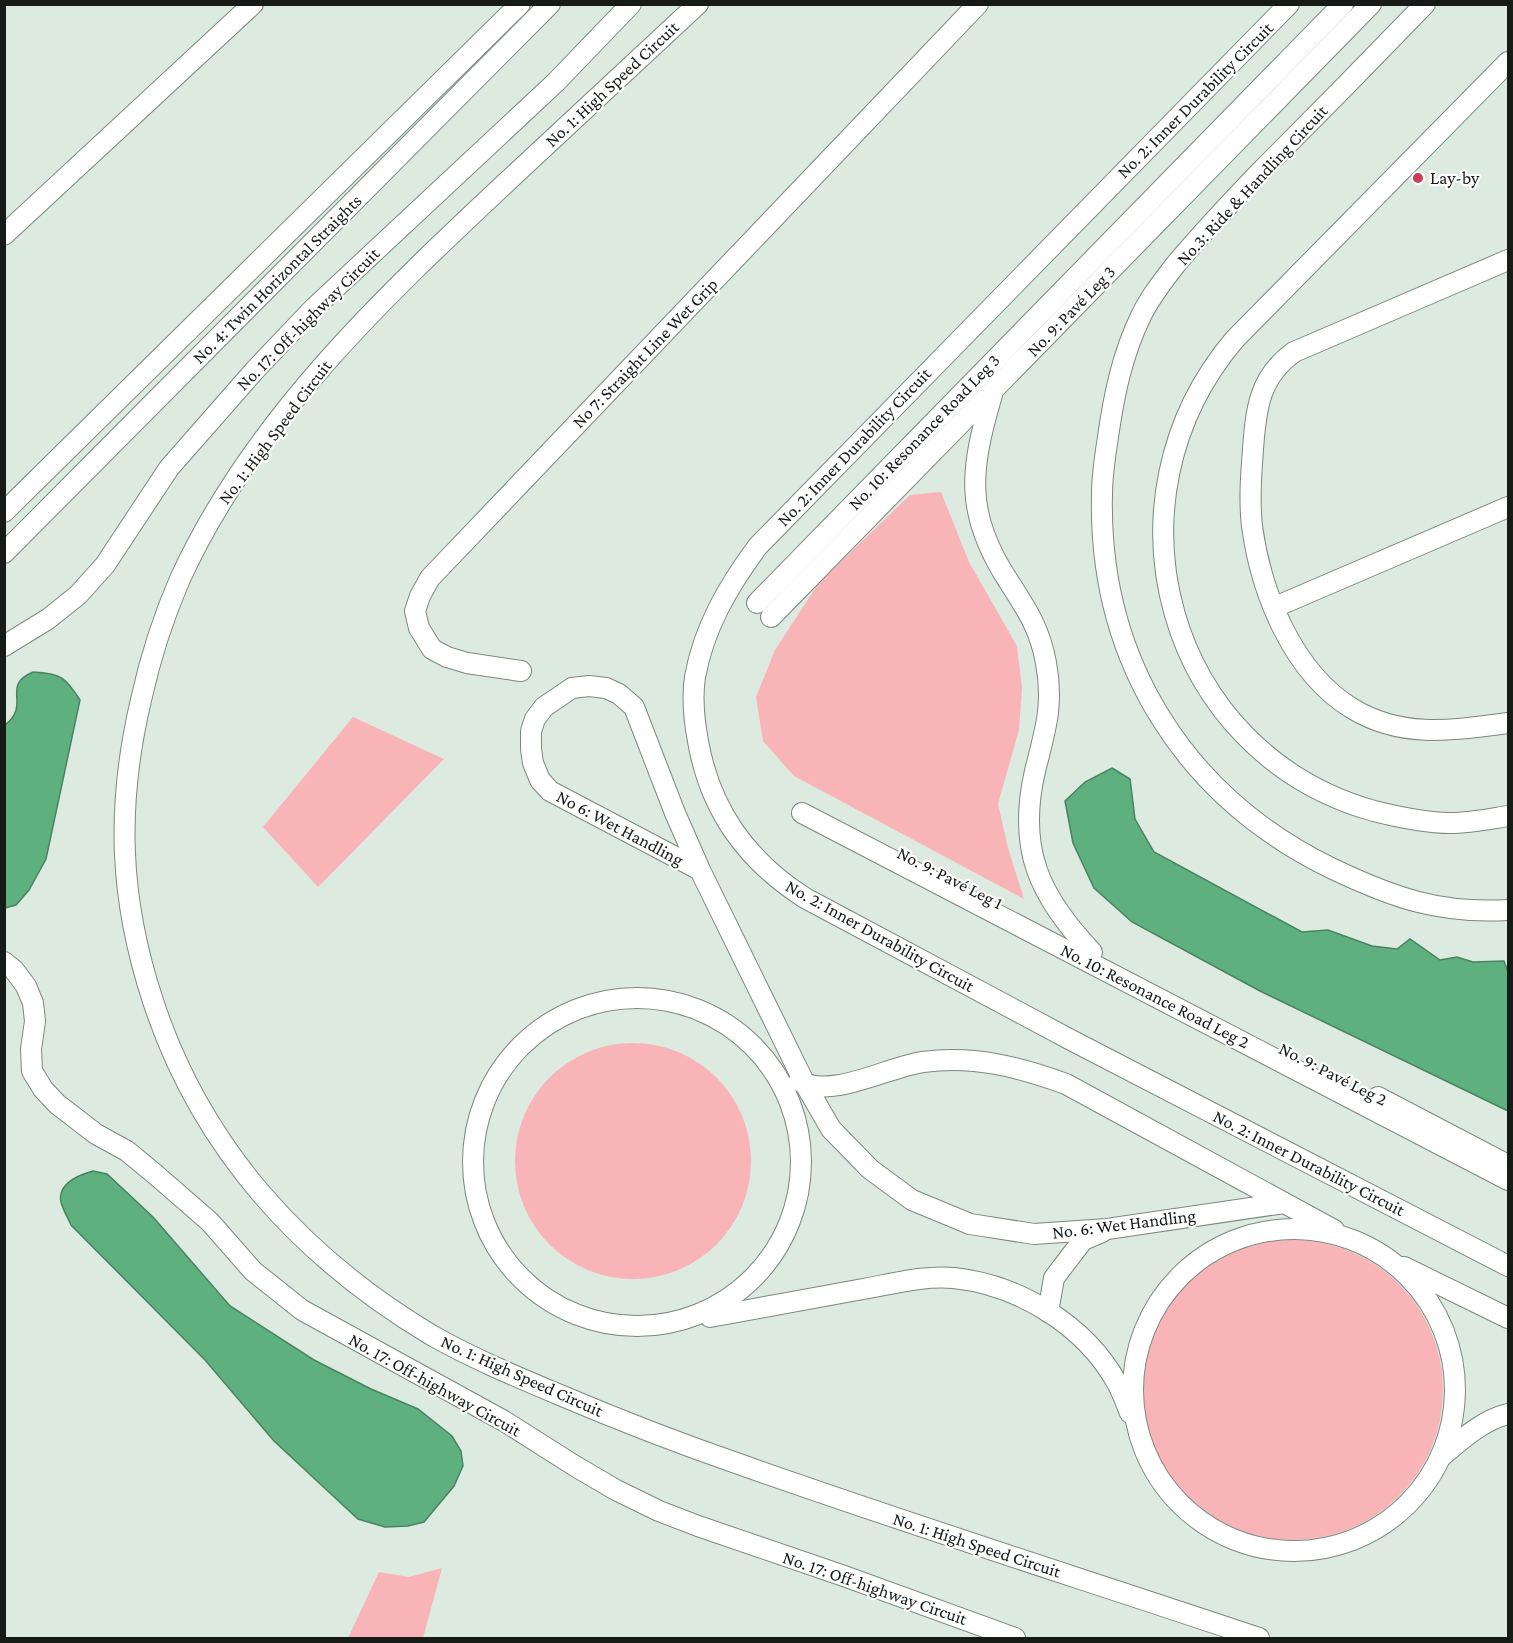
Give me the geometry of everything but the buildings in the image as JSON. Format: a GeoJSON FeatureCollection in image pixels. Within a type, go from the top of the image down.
{"type":"FeatureCollection","features":[{"type":"Feature","properties":{"kind":"street"},"geometry":{"type":"LineString","coordinates":[[4,236],[253,4]]}},
{"type":"Feature","properties":{"kind":"street","name":"No. 4: Twin Horizontal Straights"},"geometry":{"type":"LineString","coordinates":[[4,512],[520,4]]}},
{"type":"Feature","properties":{"kind":"street","name":"No. 4: Twin Horizontal Straights"},"geometry":{"type":"LineString","coordinates":[[4,554],[550,4]]}},
{"type":"Feature","properties":{"kind":"street","name":"No. 17: Off-highway Circuit"},"geometry":{"type":"LineString","coordinates":[[4,646],[48,619],[78,595],[105,564],[169,468],[255,370],[314,308],[556,81],[630,4]]}},
{"type":"Feature","properties":{"kind":"street","name":"No. 1: High Speed Circuit"},"geometry":{"type":"LineString","coordinates":[[698,4],[424,259],[338,349],[259,447],[225,495],[202,536],[179,581],[161,627],[148,670],[128,764],[123,818],[124,862],[130,908],[138,951],[159,1018],[194,1098],[234,1161],[284,1220],[341,1271],[402,1316],[438,1338],[521,1379],[700,1451],[1259,1638]]}},
{"type":"Feature","properties":{"kind":"street","name":"No 7: Straight Line Wet Grip"},"geometry":{"type":"LineString","coordinates":[[521,671],[467,663],[447,657],[432,649],[419,628],[415,612],[420,596],[430,578],[978,4]]}},
{"type":"Feature","properties":{"kind":"street","name":"No. 2: Inner Durability Circuit"},"geometry":{"type":"LineString","coordinates":[[1289,4],[758,546],[738,572],[720,602],[701,653],[695,678],[694,703],[697,739],[707,782],[718,808],[748,851],[768,872],[786,886],[830,912],[1071,1040],[1509,1266]]}},
{"type":"Feature","properties":{"kind":"street","name":"No. 10: Resonance Road Leg 3"},"geometry":{"type":"LineString","coordinates":[[757,603],[1343,4]]}},
{"type":"Feature","properties":{"kind":"street","name":"No. 9: Pavé Leg 3"},"geometry":{"type":"LineString","coordinates":[[771,617],[1371,4]]}},
{"type":"Feature","properties":{"kind":"street","name":"No.3: Ride & Handling Circuit"},"geometry":{"type":"LineString","coordinates":[[1425,4],[1205,230],[1151,298],[1140,316],[1124,357],[1112,405],[1103,470],[1104,543],[1107,571],[1118,619],[1145,692],[1188,758],[1226,797],[1282,842],[1372,888],[1415,902],[1449,909],[1509,910]]}},
{"type":"Feature","properties":{"kind":"street"},"geometry":{"type":"LineString","coordinates":[[1509,62],[1219,358],[1189,409],[1182,426],[1166,492],[1163,529],[1171,605],[1188,652],[1208,688],[1242,732],[1264,753],[1312,787],[1358,806],[1388,814],[1420,821],[1449,823],[1474,822],[1509,816]]}},
{"type":"Feature","properties":{"kind":"street"},"geometry":{"type":"LineString","coordinates":[[1509,260],[1294,352],[1281,361],[1272,372],[1262,392],[1256,418],[1251,491],[1252,525],[1258,556],[1275,607],[1292,646],[1310,672],[1332,693],[1353,708],[1377,720],[1397,726],[1434,731],[1509,723]]}},
{"type":"Feature","properties":{"kind":"street"},"geometry":{"type":"LineString","coordinates":[[993,391],[980,436],[975,464],[974,491],[980,523],[992,553],[1028,609],[1040,637],[1051,693],[1046,729],[1029,800],[1030,834],[1035,868],[1050,899],[1065,922],[1092,952]]}},
{"type":"Feature","properties":{"kind":"street"},"geometry":{"type":"LineString","coordinates":[[1275,607],[1509,507]]}},
{"type":"Feature","properties":{"kind":"street","name":"No 6: Wet Handling"},"geometry":{"type":"LineString","coordinates":[[700,870],[550,791],[540,780],[533,763],[531,731],[544,707],[572,688],[589,686],[606,688],[619,693],[634,707],[700,870],[805,1084]]}},
{"type":"Feature","properties":{"kind":"street","name":"No. 9: Pavé Leg 1"},"geometry":{"type":"LineString","coordinates":[[805,808],[1092,952]]}},
{"type":"Feature","properties":{"kind":"street","name":"No. 10: Resonance Road Leg 2"},"geometry":{"type":"LineString","coordinates":[[805,808],[1509,1180]]}},
{"type":"Feature","properties":{"kind":"street","name":"No. 9: Pavé Leg 2"},"geometry":{"type":"LineString","coordinates":[[1092,952],[1509,1165]]}},
{"type":"Feature","properties":{"kind":"street","name":"No. 17: Off-highway Circuit"},"geometry":{"type":"LineString","coordinates":[[4,962],[14,970],[26,986],[33,1003],[35,1021],[32,1071],[43,1089],[57,1104],[96,1134],[127,1151],[156,1175],[210,1222],[253,1271],[302,1310],[504,1420],[575,1466],[659,1511],[698,1527],[844,1576],[1015,1638]]}},
{"type":"Feature","properties":{"kind":"street"},"geometry":{"type":"LineString","coordinates":[[677,1323],[730,1300],[771,1260],[797,1208],[803,1151],[792,1101],[765,1057],[727,1023],[680,1002],[629,997],[579,1007],[534,1032],[499,1070],[477,1117],[471,1174],[485,1229],[518,1277],[564,1311],[620,1327],[677,1323],[914,1280],[952,1278],[984,1284],[1019,1296],[1048,1312],[1075,1331],[1101,1359],[1117,1383],[1153,1471],[1185,1510],[1227,1538],[1276,1551],[1328,1549],[1375,1530],[1415,1498],[1443,1456],[1477,1428],[1499,1416],[1509,1414]]}},
{"type":"Feature","properties":{"kind":"street","name":"No. 6: Wet Handling"},"geometry":{"type":"LineString","coordinates":[[765,1057],[805,1084],[831,1129],[870,1169],[912,1200],[970,1224],[1034,1234],[1107,1229],[1284,1203]]}},
{"type":"Feature","properties":{"kind":"street"},"geometry":{"type":"LineString","coordinates":[[805,1084],[825,1087],[853,1082],[923,1062],[974,1060],[1022,1068],[1066,1084],[1394,1262],[1509,1318]]}},
{"type":"Feature","properties":{"kind":"street"},"geometry":{"type":"LineString","coordinates":[[1134,1423],[1132,1367],[1150,1313],[1185,1269],[1233,1239],[1288,1228],[1344,1235]]}},
{"type":"Feature","properties":{"kind":"street"},"geometry":{"type":"LineString","coordinates":[[1048,1312],[1054,1278],[1083,1240],[1107,1229]]}},
{"type":"Feature","properties":{"kind":"street"},"geometry":{"type":"LineString","coordinates":[[1394,1262],[1432,1304],[1453,1356],[1456,1407],[1443,1456]]}},
{"type":"Feature","properties":{"kind":"shaded area"},"geometry":{"type":"Polygon","coordinates":[[[941,492],[969,562],[1017,646],[1022,688],[1019,730],[998,804],[1008,848],[1024,899],[794,776],[763,741],[756,697],[775,650],[818,584],[910,495],[941,492]]]}},
{"type":"Feature","properties":{"kind":"shaded area"},"geometry":{"type":"Polygon","coordinates":[[[33,672],[62,678],[71,686],[80,700],[46,859],[29,890],[16,905],[5,908],[5,725],[16,710],[18,683],[23,677],[33,672]]]}},
{"type":"Feature","properties":{"kind":"shaded area"},"geometry":{"type":"Polygon","coordinates":[[[353,717],[444,759],[318,887],[263,827],[353,717]]]}},
{"type":"Feature","properties":{"kind":"shaded area"},"geometry":{"type":"Polygon","coordinates":[[[1112,768],[1130,779],[1135,819],[1154,852],[1302,932],[1328,930],[1372,946],[1397,949],[1410,939],[1440,960],[1457,957],[1473,962],[1504,961],[1508,972],[1508,1111],[1260,991],[1132,922],[1094,888],[1073,843],[1065,801],[1085,782],[1112,768]]]}},
{"type":"Feature","properties":{"kind":"shaded area"},"geometry":{"type":"Polygon","coordinates":[[[621,1043],[645,1043],[667,1048],[689,1057],[717,1077],[731,1095],[742,1116],[749,1138],[751,1161],[749,1184],[742,1206],[731,1227],[717,1245],[689,1265],[667,1274],[645,1279],[621,1279],[599,1274],[577,1265],[549,1245],[529,1217],[520,1195],[515,1173],[515,1149],[520,1127],[529,1105],[549,1077],[577,1057],[599,1048],[621,1043]]]}},
{"type":"Feature","properties":{"kind":"shaded area"},"geometry":{"type":"Polygon","coordinates":[[[93,1171],[107,1174],[153,1217],[230,1306],[314,1360],[371,1389],[418,1409],[452,1436],[461,1451],[463,1466],[454,1486],[424,1522],[408,1526],[385,1527],[358,1519],[274,1441],[205,1360],[71,1225],[61,1202],[62,1190],[70,1181],[93,1171]]]}},
{"type":"Feature","properties":{"kind":"shaded area"},"geometry":{"type":"Polygon","coordinates":[[[1293,1240],[1322,1243],[1350,1252],[1376,1266],[1399,1284],[1417,1307],[1431,1333],[1440,1361],[1443,1390],[1440,1419],[1431,1447],[1417,1473],[1399,1496],[1376,1514],[1350,1528],[1322,1537],[1293,1540],[1264,1537],[1236,1528],[1210,1514],[1187,1496],[1169,1473],[1155,1447],[1146,1419],[1143,1390],[1146,1361],[1155,1333],[1169,1307],[1187,1284],[1210,1266],[1236,1252],[1264,1243],[1293,1240]]]}},
{"type":"Feature","properties":{"kind":"shaded area"},"geometry":{"type":"Polygon","coordinates":[[[442,1568],[423,1638],[348,1638],[379,1572],[409,1577],[442,1568]]]}},
{"type":"Feature","properties":{"kind":"place","name":"Lay-by"},"geometry":{"type":"Point","coordinates":[1418,178]}}]}
